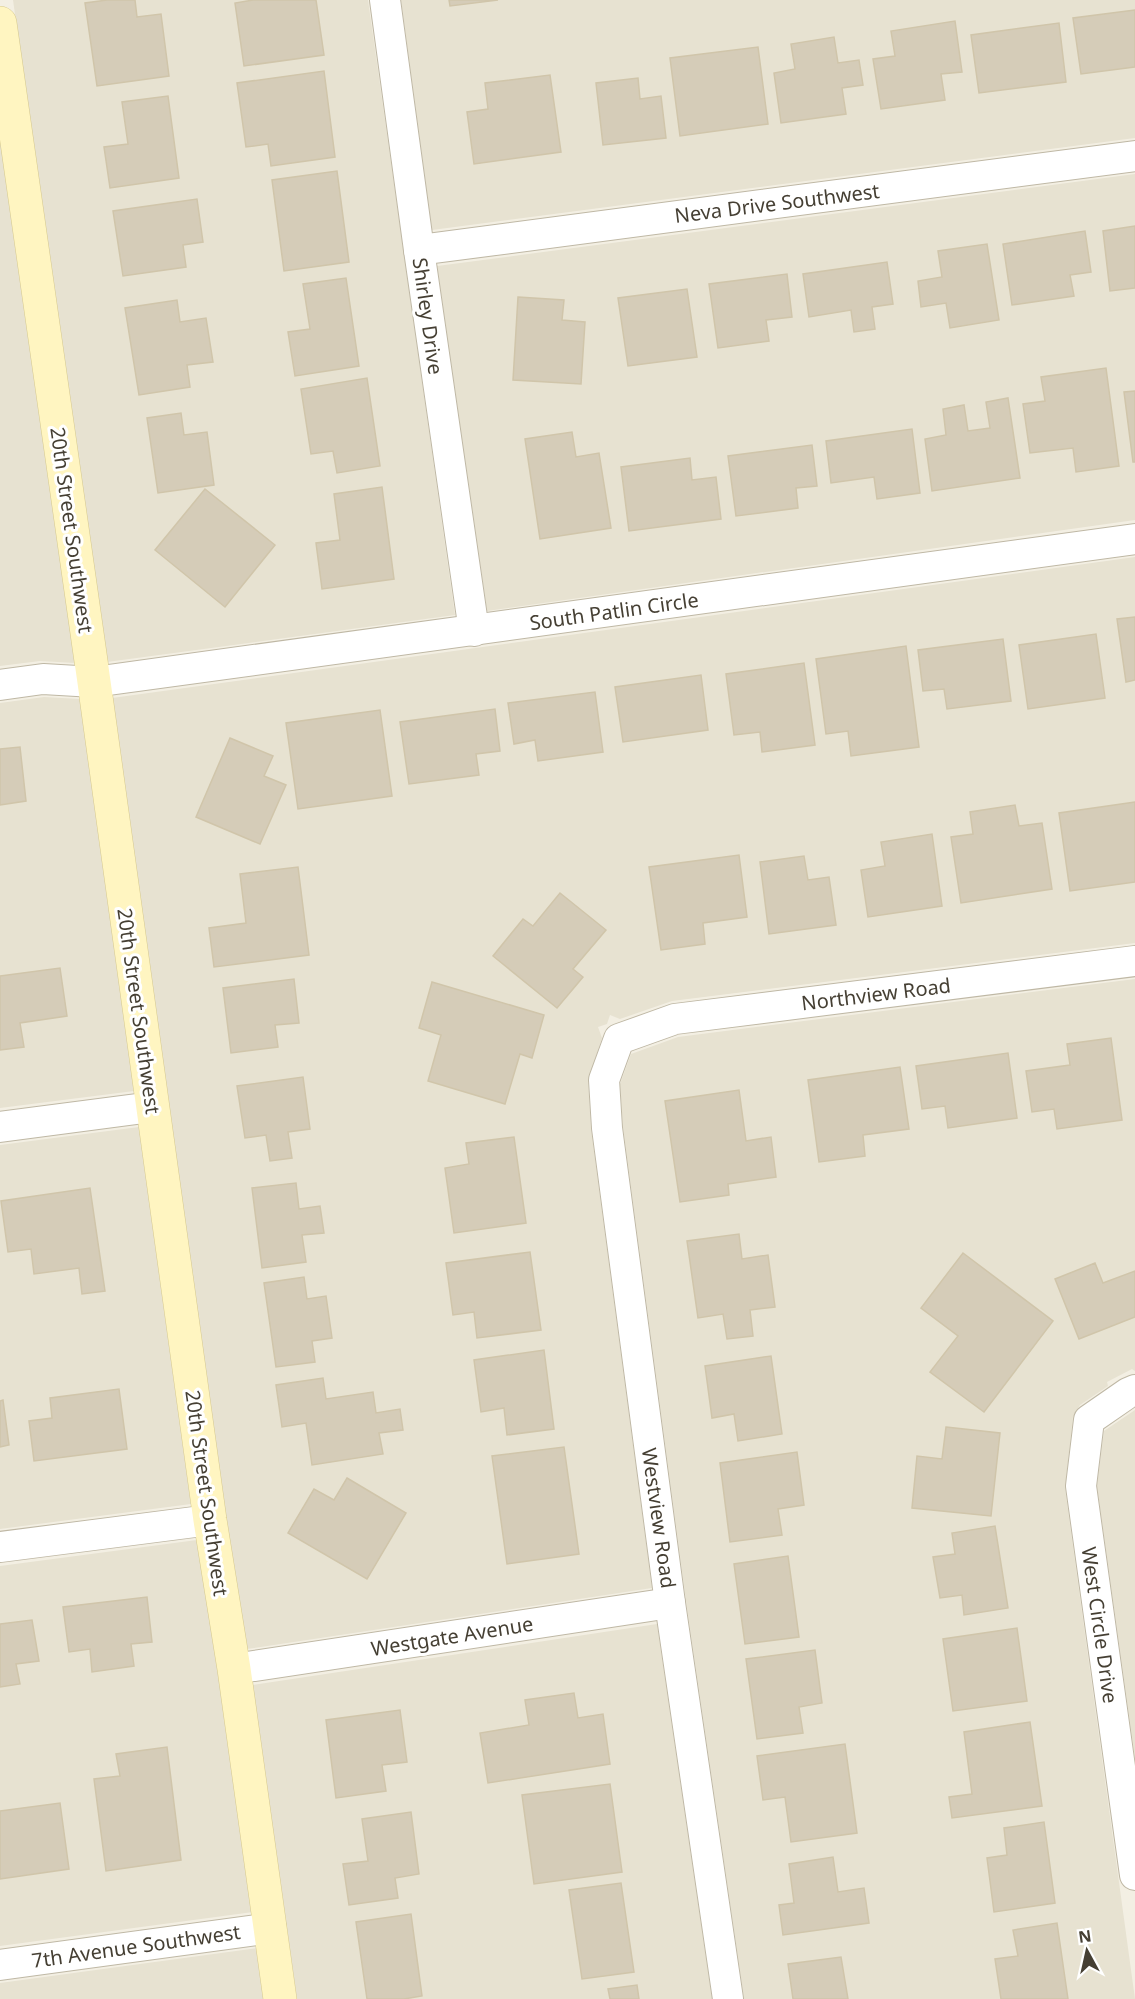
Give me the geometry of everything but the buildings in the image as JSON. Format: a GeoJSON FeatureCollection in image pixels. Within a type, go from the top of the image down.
{"type":"FeatureCollection","features":[{"type":"Feature","properties":{"kind":"street","name":"Shirley Drive"},"geometry":{"type":"LineString","coordinates":[[385,0],[474,631]]}},
{"type":"Feature","properties":{"kind":"street","name":"20th Street Southwest"},"geometry":{"type":"LineString","coordinates":[[0,23],[210,1520],[234,1669],[280,1999]]}},
{"type":"Feature","properties":{"kind":"street","name":"Neva Drive Southwest"},"geometry":{"type":"LineString","coordinates":[[419,250],[1135,156]]}},
{"type":"Feature","properties":{"kind":"street","name":"South Patlin Circle"},"geometry":{"type":"LineString","coordinates":[[0,685],[43,679],[94,682],[1135,539]]}},
{"type":"Feature","properties":{"kind":"street","name":"Northview Road"},"geometry":{"type":"LineString","coordinates":[[619,1039],[675,1019],[1135,961]]}},
{"type":"Feature","properties":{"kind":"street","name":"Westview Road"},"geometry":{"type":"LineString","coordinates":[[619,1039],[604,1080],[607,1128],[670,1604],[728,1999]]}},
{"type":"Feature","properties":{"kind":"street"},"geometry":{"type":"LineString","coordinates":[[0,1127],[152,1107]]}},
{"type":"Feature","properties":{"kind":"street","name":"West Circle Drive"},"geometry":{"type":"LineString","coordinates":[[1131,1392],[1089,1420],[1081,1486],[1135,1875]]}},
{"type":"Feature","properties":{"kind":"street"},"geometry":{"type":"LineString","coordinates":[[0,1547],[210,1520]]}},
{"type":"Feature","properties":{"kind":"street","name":"Westgate Avenue"},"geometry":{"type":"LineString","coordinates":[[234,1669],[670,1604]]}},
{"type":"Feature","properties":{"kind":"street","name":"7th Avenue Southwest"},"geometry":{"type":"LineString","coordinates":[[0,1965],[271,1928]]}},
{"type":"Feature","properties":{"kind":"shaded area"},"geometry":{"type":"Polygon","coordinates":[[[13,0],[368,0],[455,615],[107,662],[13,0]]]}},
{"type":"Feature","properties":{"kind":"shaded area"},"geometry":{"type":"Polygon","coordinates":[[[401,0],[1135,0],[1135,138],[432,230],[401,0]]]}},
{"type":"Feature","properties":{"kind":"shaded area"},"geometry":{"type":"Polygon","coordinates":[[[0,137],[75,663],[40,661],[0,666],[0,137]]]}},
{"type":"Feature","properties":{"kind":"shaded area"},"geometry":{"type":"Polygon","coordinates":[[[1135,174],[1135,520],[487,611],[437,266],[1135,174]]]}},
{"type":"Feature","properties":{"kind":"shaded area"},"geometry":{"type":"Polygon","coordinates":[[[1135,557],[1135,943],[672,1001],[620,1019],[610,1015],[607,1024],[598,1027],[602,1038],[588,1081],[591,1129],[652,1588],[247,1649],[226,1518],[112,698],[1135,557]]]}},
{"type":"Feature","properties":{"kind":"shaded area"},"geometry":{"type":"Polygon","coordinates":[[[44,697],[80,699],[134,1091],[0,1108],[0,703],[44,697]]]}},
{"type":"Feature","properties":{"kind":"shaded area"},"geometry":{"type":"Polygon","coordinates":[[[1135,979],[1135,1371],[1132,1369],[1107,1382],[1108,1386],[1080,1405],[1073,1417],[1065,1488],[1135,1999],[744,1999],[686,1601],[623,1127],[620,1084],[631,1054],[678,1037],[1135,979]]]}},
{"type":"Feature","properties":{"kind":"shaded area"},"geometry":{"type":"Polygon","coordinates":[[[139,1127],[191,1504],[0,1529],[0,1145],[139,1127]]]}},
{"type":"Feature","properties":{"kind":"shaded area"},"geometry":{"type":"Polygon","coordinates":[[[1135,1410],[1135,1758],[1097,1486],[1104,1431],[1135,1410]]]}},
{"type":"Feature","properties":{"kind":"shaded area"},"geometry":{"type":"Polygon","coordinates":[[[197,1540],[253,1912],[0,1946],[0,1566],[197,1540]]]}},
{"type":"Feature","properties":{"kind":"shaded area"},"geometry":{"type":"Polygon","coordinates":[[[657,1624],[712,1999],[297,1999],[252,1685],[657,1624]]]}},
{"type":"Feature","properties":{"kind":"shaded area"},"geometry":{"type":"Polygon","coordinates":[[[258,1948],[264,1999],[0,1999],[0,1983],[258,1948]]]}}]}
